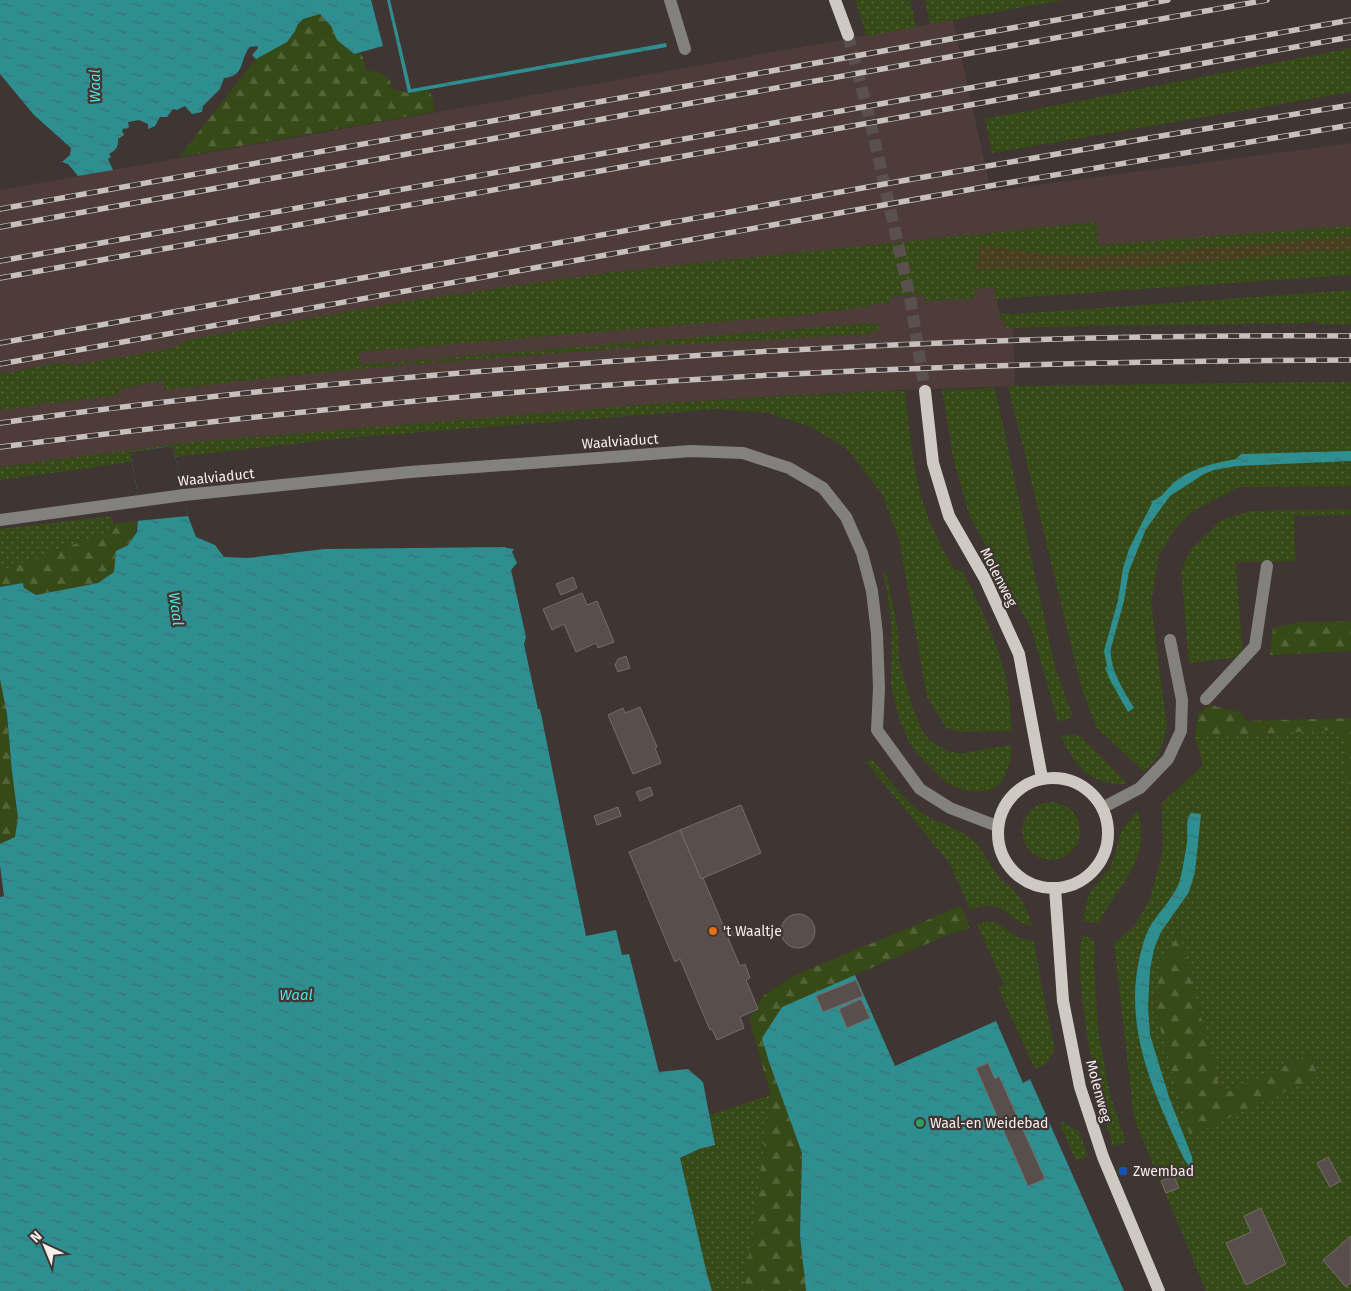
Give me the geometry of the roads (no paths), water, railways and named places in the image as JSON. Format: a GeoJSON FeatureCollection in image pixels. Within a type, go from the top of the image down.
{"type":"FeatureCollection","features":[{"type":"Feature","properties":{"kind":"main road"},"geometry":{"type":"LineString","coordinates":[[835,0],[848,35]]}},
{"type":"Feature","properties":{"kind":"main road","name":"Molenweg"},"geometry":{"type":"LineString","coordinates":[[925,392],[933,463],[949,516],[984,579],[1019,654],[1042,778]]}},
{"type":"Feature","properties":{"kind":"main road"},"geometry":{"type":"LineString","coordinates":[[1042,778],[1066,778],[1087,789],[1102,808],[1107,821],[1108,834],[1106,848],[1101,861],[1092,872],[1068,886],[1055,888],[1031,884],[1012,870],[999,850],[997,826],[1005,804],[1012,795],[1031,781],[1042,778]]}},
{"type":"Feature","properties":{"kind":"main road","name":"Molenweg"},"geometry":{"type":"LineString","coordinates":[[1055,888],[1063,1001],[1080,1087],[1103,1157],[1158,1291]]}},
{"type":"Feature","properties":{"kind":"street"},"geometry":{"type":"LineString","coordinates":[[670,0],[685,48]]}},
{"type":"Feature","properties":{"kind":"street","name":"Waalviaduct"},"geometry":{"type":"LineString","coordinates":[[0,520],[184,495],[410,472],[691,451],[743,453],[789,468],[824,488],[846,517],[862,553],[872,591],[877,634],[879,688],[877,730],[920,789],[950,808],[997,826]]}},
{"type":"Feature","properties":{"kind":"street"},"geometry":{"type":"LineString","coordinates":[[1206,699],[1254,646],[1268,566]]}},
{"type":"Feature","properties":{"kind":"street"},"geometry":{"type":"LineString","coordinates":[[1102,808],[1140,788],[1168,759],[1181,731],[1182,700],[1170,640]]}},
{"type":"Feature","properties":{"kind":"water"},"geometry":{"type":"Polygon","coordinates":[[[0,0],[371,0],[383,46],[354,54],[337,40],[331,26],[320,14],[303,19],[287,42],[256,59],[252,55],[258,48],[257,46],[250,47],[239,70],[231,77],[224,78],[220,89],[203,106],[202,112],[192,114],[185,106],[177,110],[173,109],[167,117],[160,117],[155,126],[148,129],[148,124],[139,120],[128,122],[129,127],[124,128],[122,131],[124,135],[118,139],[116,148],[109,154],[111,157],[108,159],[113,170],[78,176],[68,164],[62,162],[70,155],[71,148],[34,115],[0,74],[0,0]]]}},
{"type":"Feature","properties":{"kind":"water"},"geometry":{"type":"Polygon","coordinates":[[[387,0],[390,0],[411,89],[666,43],[667,47],[408,93],[387,0]]]}},
{"type":"Feature","properties":{"kind":"water","name":"Waal"},"geometry":{"type":"Polygon","coordinates":[[[173,446],[188,516],[196,537],[215,545],[224,557],[248,558],[325,549],[506,547],[514,549],[512,552],[517,563],[511,570],[526,637],[524,644],[538,709],[540,709],[586,936],[616,930],[622,955],[629,954],[659,1072],[688,1069],[703,1082],[715,1145],[699,1149],[680,1158],[712,1291],[0,1291],[0,897],[4,896],[0,865],[0,844],[15,837],[18,818],[7,714],[0,679],[0,587],[23,583],[24,588],[36,595],[98,583],[114,572],[116,551],[128,545],[137,532],[139,501],[130,452],[173,446]]]}},
{"type":"Feature","properties":{"kind":"water"},"geometry":{"type":"Polygon","coordinates":[[[1351,451],[1351,461],[1237,466],[1214,470],[1204,474],[1170,496],[1146,529],[1129,571],[1124,601],[1111,648],[1112,664],[1115,672],[1134,708],[1128,712],[1105,668],[1107,666],[1104,651],[1118,600],[1123,568],[1129,549],[1152,503],[1151,501],[1158,499],[1177,480],[1192,472],[1212,464],[1236,459],[1241,454],[1351,451]]]}},
{"type":"Feature","properties":{"kind":"water"},"geometry":{"type":"Polygon","coordinates":[[[1191,813],[1201,814],[1195,872],[1189,892],[1161,932],[1154,949],[1150,970],[1148,1007],[1150,1035],[1169,1097],[1192,1157],[1193,1165],[1189,1166],[1184,1159],[1150,1079],[1142,1052],[1135,996],[1138,968],[1148,930],[1179,883],[1187,842],[1188,819],[1191,813]]]}},
{"type":"Feature","properties":{"kind":"water","name":"Waal-en Weidebad"},"geometry":{"type":"Polygon","coordinates":[[[855,975],[895,1066],[996,1021],[1023,1083],[1030,1079],[1124,1291],[806,1291],[800,1236],[802,1153],[762,1038],[782,1007],[855,975]]]}},
{"type":"Feature","properties":{"kind":"tunnel"},"geometry":{"type":"LineString","coordinates":[[848,35],[868,112],[910,297],[925,391]]}},
{"type":"Feature","properties":{"kind":"railway"},"geometry":{"type":"LineString","coordinates":[[0,209],[1168,0]]}},
{"type":"Feature","properties":{"kind":"railway"},"geometry":{"type":"LineString","coordinates":[[0,227],[1267,0]]}},
{"type":"Feature","properties":{"kind":"railway"},"geometry":{"type":"LineString","coordinates":[[0,261],[1351,20]]}},
{"type":"Feature","properties":{"kind":"railway"},"geometry":{"type":"LineString","coordinates":[[0,278],[1351,37]]}},
{"type":"Feature","properties":{"kind":"railway"},"geometry":{"type":"LineString","coordinates":[[0,343],[907,180],[1351,105]]}},
{"type":"Feature","properties":{"kind":"railway"},"geometry":{"type":"LineString","coordinates":[[0,364],[995,185],[1351,125]]}},
{"type":"Feature","properties":{"kind":"railway"},"geometry":{"type":"LineString","coordinates":[[0,423],[140,405],[351,383],[492,370],[661,358],[956,342],[1154,337],[1351,336]]}},
{"type":"Feature","properties":{"kind":"railway"},"geometry":{"type":"LineString","coordinates":[[0,447],[335,409],[503,393],[671,381],[1011,365],[1351,360]]}},
{"type":"Feature","properties":{"kind":"place","name":"'t Waaltje"},"geometry":{"type":"Point","coordinates":[713,931]}},
{"type":"Feature","properties":{"kind":"place","name":"Waal-en Weidebad"},"geometry":{"type":"Point","coordinates":[920,1123]}},
{"type":"Feature","properties":{"kind":"place","name":"Zwembad"},"geometry":{"type":"Point","coordinates":[1123,1171]}}]}
